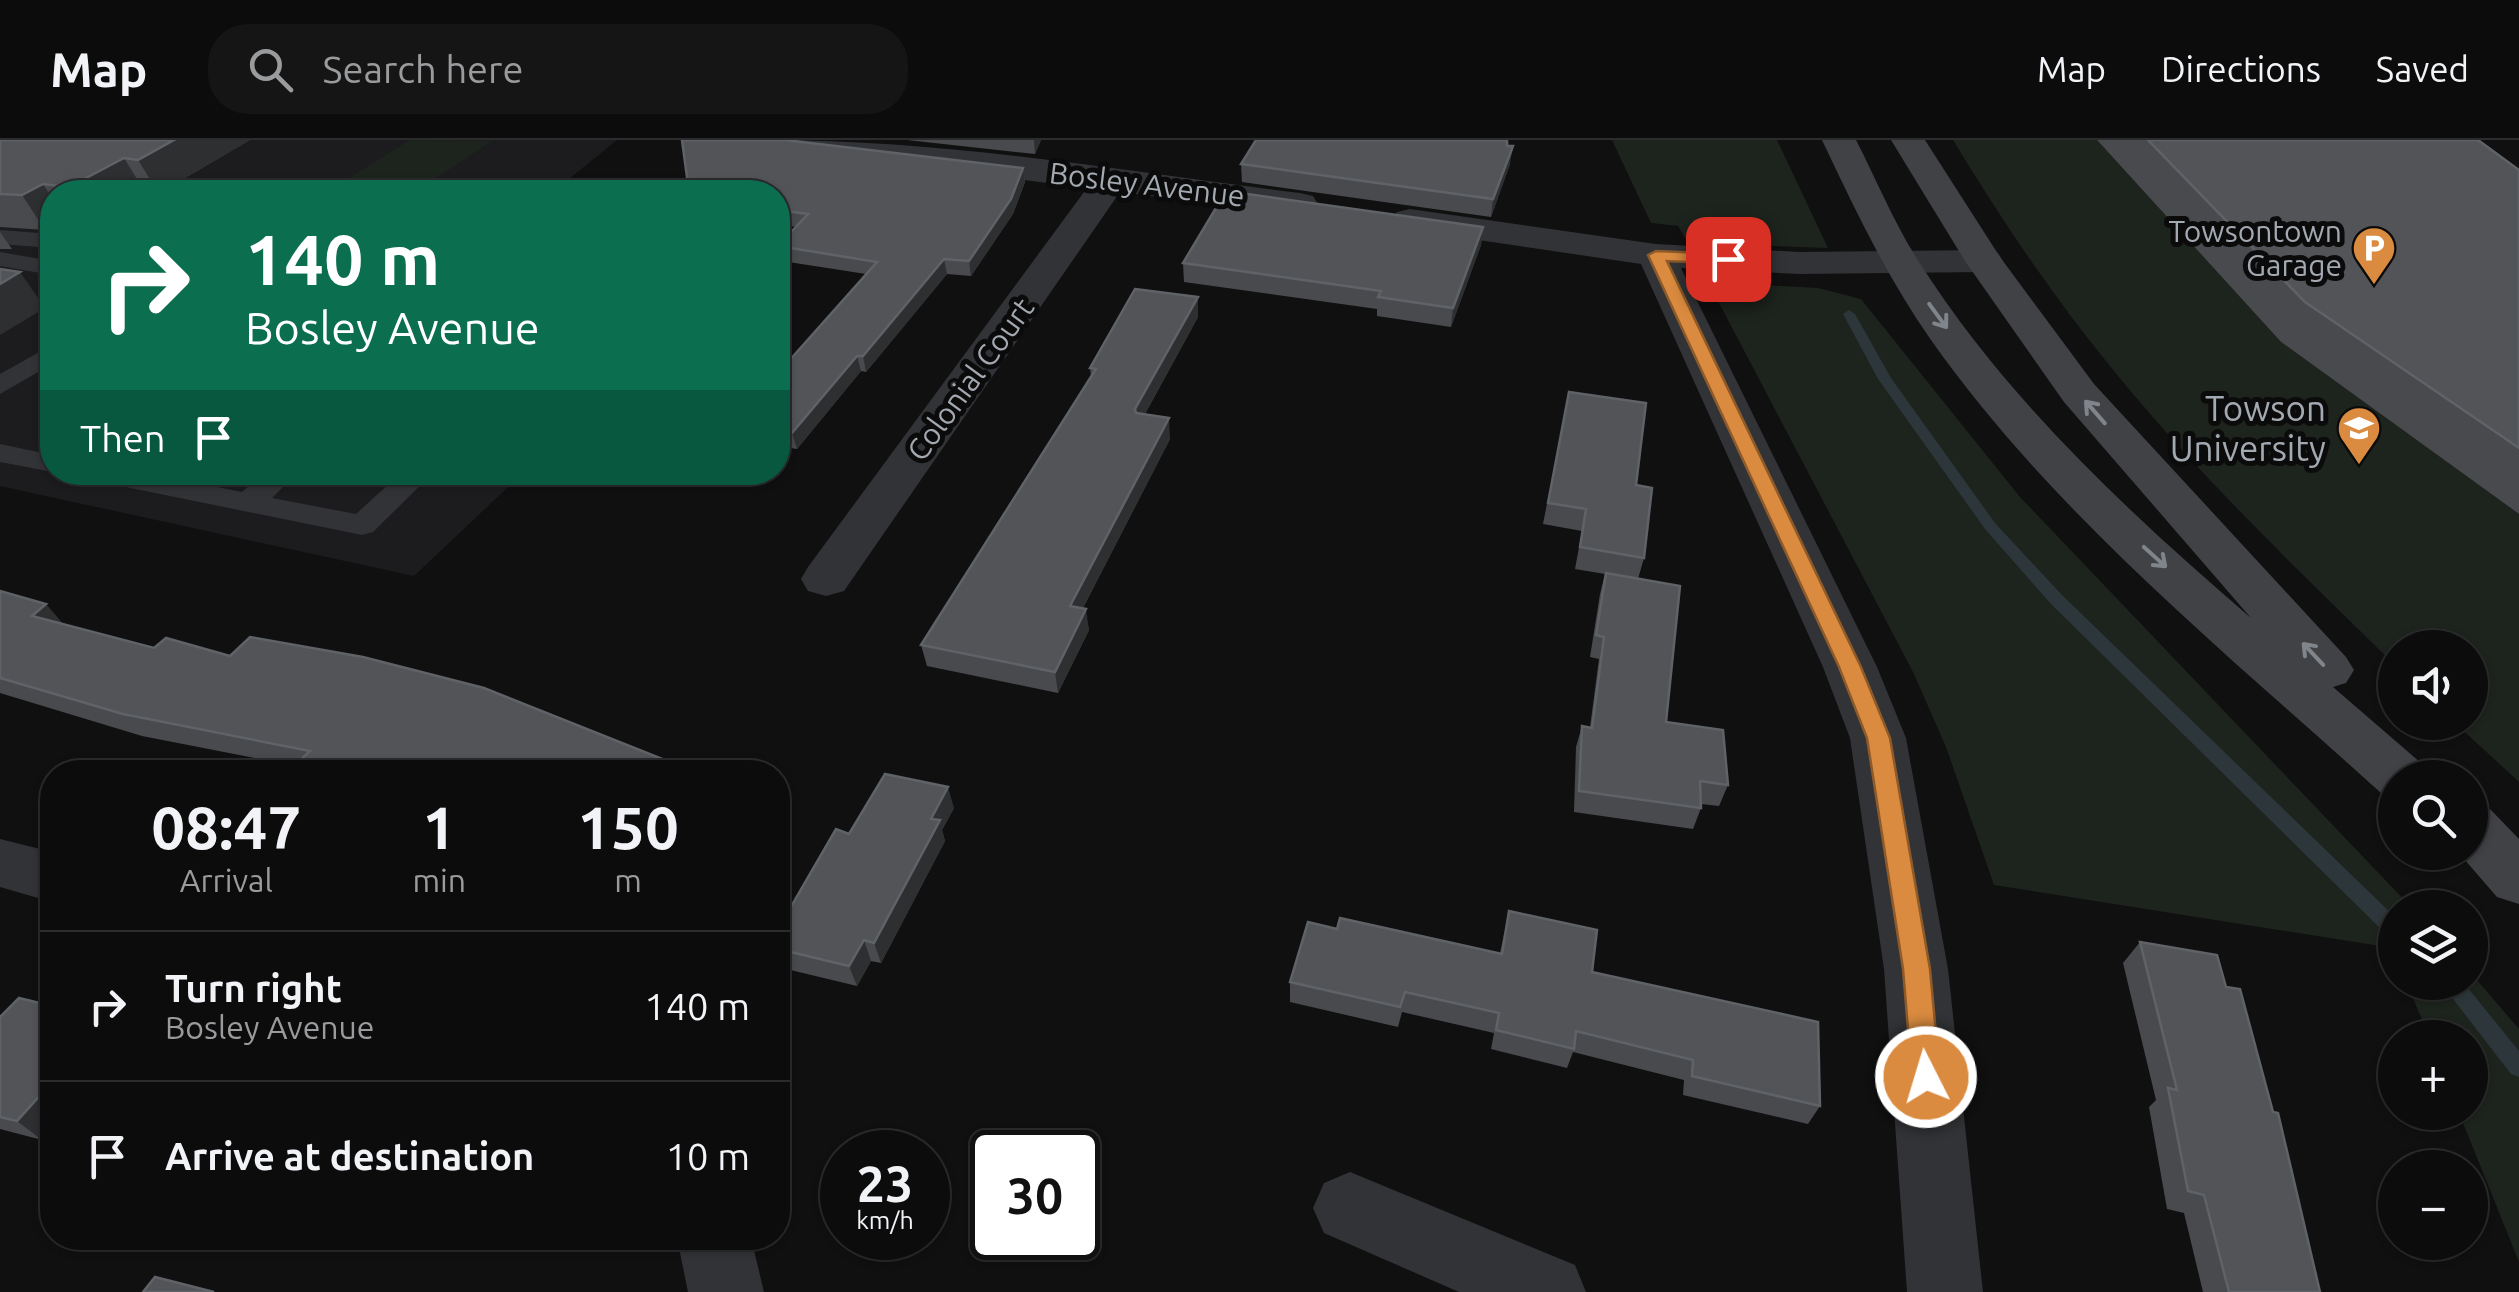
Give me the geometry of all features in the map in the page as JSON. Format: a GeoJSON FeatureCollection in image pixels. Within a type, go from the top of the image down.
{"type":"FeatureCollection","features":[{"type":"Feature","properties":{"kind":"main road"},"geometry":{"type":"LineString","coordinates":[[1839,140],[1899,261],[1957,343],[2018,418],[2103,511],[2380,760]]}},
{"type":"Feature","properties":{"kind":"main road"},"geometry":{"type":"LineString","coordinates":[[1908,140],[1984,261],[2079,393],[2410,760]]}},
{"type":"Feature","properties":{"kind":"main road"},"geometry":{"type":"LineString","coordinates":[[2488,846],[2519,881]]}},
{"type":"Feature","properties":{"kind":"main road"},"geometry":{"type":"LineString","coordinates":[[2488,855],[2519,881]]}},
{"type":"Feature","properties":{"kind":"street","name":"Bosley Avenue"},"geometry":{"type":"LineString","coordinates":[[786,140],[1327,208]]}},
{"type":"Feature","properties":{"kind":"street","name":"Colonial Court"},"geometry":{"type":"LineString","coordinates":[[826,579],[1112,178]]}},
{"type":"Feature","properties":{"kind":"street"},"geometry":{"type":"LineString","coordinates":[[1385,216],[1656,255],[1799,263],[1984,261]]}},
{"type":"Feature","properties":{"kind":"street"},"geometry":{"type":"LineString","coordinates":[[1656,255],[1850,667],[1878,738],[1916,969],[1945,1292]]}},
{"type":"Feature","properties":{"kind":"street"},"geometry":{"type":"LineString","coordinates":[[1350,1208],[1548,1292]]}},
{"type":"Feature","properties":{"kind":"lane"},"geometry":{"type":"LineString","coordinates":[[0,237],[40,240]]}},
{"type":"Feature","properties":{"kind":"lane"},"geometry":{"type":"LineString","coordinates":[[0,259],[40,266]]}},
{"type":"Feature","properties":{"kind":"lane"},"geometry":{"type":"LineString","coordinates":[[0,386],[40,360]]}},
{"type":"Feature","properties":{"kind":"lane"},"geometry":{"type":"LineString","coordinates":[[10,455],[40,440]]}},
{"type":"Feature","properties":{"kind":"lane"},"geometry":{"type":"LineString","coordinates":[[10,455],[40,461]]}},
{"type":"Feature","properties":{"kind":"lane"},"geometry":{"type":"LineString","coordinates":[[172,485],[362,525],[406,485]]}},
{"type":"Feature","properties":{"kind":"lane"},"geometry":{"type":"LineString","coordinates":[[248,502],[268,485]]}},
{"type":"Feature","properties":{"kind":"shaded area"},"geometry":{"type":"Polygon","coordinates":[[[0,140],[617,140],[568,180],[40,180],[40,485],[510,485],[414,576],[0,486],[0,140]]]}},
{"type":"Feature","properties":{"kind":"shaded area"},"geometry":{"type":"Polygon","coordinates":[[[410,140],[492,141],[433,180],[346,180],[410,140]]]}},
{"type":"Feature","properties":{"kind":"shaded area"},"geometry":{"type":"Polygon","coordinates":[[[1612,140],[1777,140],[1828,248],[1688,243],[1678,226],[1651,223],[1612,140]]]}},
{"type":"Feature","properties":{"kind":"shaded area"},"geometry":{"type":"Polygon","coordinates":[[[1953,140],[2097,140],[2281,342],[2519,514],[2519,782],[2473,740],[2488,740],[2488,630],[2378,630],[2378,648],[2212,482],[2143,406],[2067,311],[1953,140]]]}},
{"type":"Feature","properties":{"kind":"shaded area"},"geometry":{"type":"Polygon","coordinates":[[[1708,282],[1818,288],[1861,299],[2020,497],[2395,890],[2378,890],[2378,946],[1994,885],[1946,747],[1913,672],[1708,282]]]}},
{"type":"Feature","properties":{"kind":"shaded area"},"geometry":{"type":"Polygon","coordinates":[[[2488,993],[2519,1029],[2519,1262],[2488,1185],[2488,1150],[2474,1150],[2466,1130],[2488,1130],[2488,1020],[2422,1020],[2414,1000],[2488,1000],[2488,993]]]}},
{"type":"Feature","properties":{"kind":"building"},"geometry":{"type":"Polygon","coordinates":[[[0,140],[174,140],[138,160],[124,158],[82,180],[40,180],[40,186],[22,195],[0,194],[0,140]]]}},
{"type":"Feature","properties":{"kind":"building"},"geometry":{"type":"Polygon","coordinates":[[[682,140],[785,140],[1023,168],[1011,199],[969,261],[944,259],[792,433],[790,360],[877,262],[790,248],[790,233],[808,214],[790,212],[790,180],[687,180],[682,140]]]}},
{"type":"Feature","properties":{"kind":"building"},"geometry":{"type":"Polygon","coordinates":[[[1256,140],[1507,140],[1507,146],[1513,146],[1493,199],[1241,164],[1256,140]]]}},
{"type":"Feature","properties":{"kind":"building","name":"Towsontown Garage"},"geometry":{"type":"Polygon","coordinates":[[[2148,140],[2478,140],[2519,170],[2519,448],[2305,302],[2148,140]]]}},
{"type":"Feature","properties":{"kind":"building"},"geometry":{"type":"Polygon","coordinates":[[[1226,191],[1483,227],[1453,308],[1378,297],[1381,291],[1183,263],[1226,191]]]}},
{"type":"Feature","properties":{"kind":"building"},"geometry":{"type":"Polygon","coordinates":[[[0,269],[20,272],[0,284],[0,269]]]}},
{"type":"Feature","properties":{"kind":"building"},"geometry":{"type":"Polygon","coordinates":[[[1135,289],[1198,297],[1135,409],[1136,413],[1169,418],[1070,606],[1086,609],[1055,672],[921,645],[1096,369],[1090,368],[1135,289]]]}},
{"type":"Feature","properties":{"kind":"building"},"geometry":{"type":"Polygon","coordinates":[[[1569,392],[1646,403],[1636,485],[1652,488],[1644,558],[1580,547],[1586,509],[1548,503],[1569,392]]]}},
{"type":"Feature","properties":{"kind":"building"},"geometry":{"type":"Polygon","coordinates":[[[1606,573],[1680,586],[1666,722],[1723,730],[1728,785],[1700,781],[1701,808],[1579,791],[1582,726],[1592,728],[1604,637],[1596,635],[1606,573]]]}},
{"type":"Feature","properties":{"kind":"building"},"geometry":{"type":"Polygon","coordinates":[[[0,591],[46,604],[32,616],[154,648],[166,638],[230,656],[250,637],[363,657],[484,688],[665,760],[300,760],[310,751],[123,714],[0,678],[0,591]]]}},
{"type":"Feature","properties":{"kind":"building"},"geometry":{"type":"Polygon","coordinates":[[[885,774],[948,787],[931,819],[940,820],[874,943],[864,940],[849,966],[790,952],[790,908],[836,829],[849,834],[885,774]]]}},
{"type":"Feature","properties":{"kind":"building"},"geometry":{"type":"Polygon","coordinates":[[[1509,911],[1597,930],[1592,972],[1818,1022],[1820,1106],[1692,1076],[1693,1060],[1576,1031],[1574,1049],[1496,1030],[1499,1013],[1405,992],[1400,1007],[1290,982],[1308,922],[1337,929],[1340,918],[1502,954],[1509,911]]]}},
{"type":"Feature","properties":{"kind":"building"},"geometry":{"type":"Polygon","coordinates":[[[2140,942],[2217,955],[2226,987],[2240,989],[2273,1112],[2278,1113],[2320,1292],[2229,1292],[2204,1195],[2188,1191],[2168,1088],[2177,1090],[2140,942]]]}},
{"type":"Feature","properties":{"kind":"building"},"geometry":{"type":"Polygon","coordinates":[[[19,998],[40,1003],[40,1095],[17,1121],[0,1117],[0,1017],[19,998]]]}},
{"type":"Feature","properties":{"kind":"building"},"geometry":{"type":"Polygon","coordinates":[[[155,1277],[214,1292],[143,1292],[155,1277]]]}},
{"type":"Feature","properties":{"kind":"waterway"},"geometry":{"type":"LineString","coordinates":[[1849,314],[1885,379],[1990,526],[2056,599],[2378,913]]}},
{"type":"Feature","properties":{"kind":"waterway"},"geometry":{"type":"LineString","coordinates":[[2465,1000],[2519,1067]]}},
{"type":"Feature","properties":{"kind":"place","name":"Towsontown Garage"},"geometry":{"type":"Point","coordinates":[2374,286]}},
{"type":"Feature","properties":{"kind":"place","name":"Towson University"},"geometry":{"type":"Point","coordinates":[2359,466]}},
{"type":"Feature","properties":{"kind":"route"},"geometry":{"type":"LineString","coordinates":[[1728,259],[1656,255],[1850,667],[1878,738],[1916,969],[1926,1077]]}}]}
